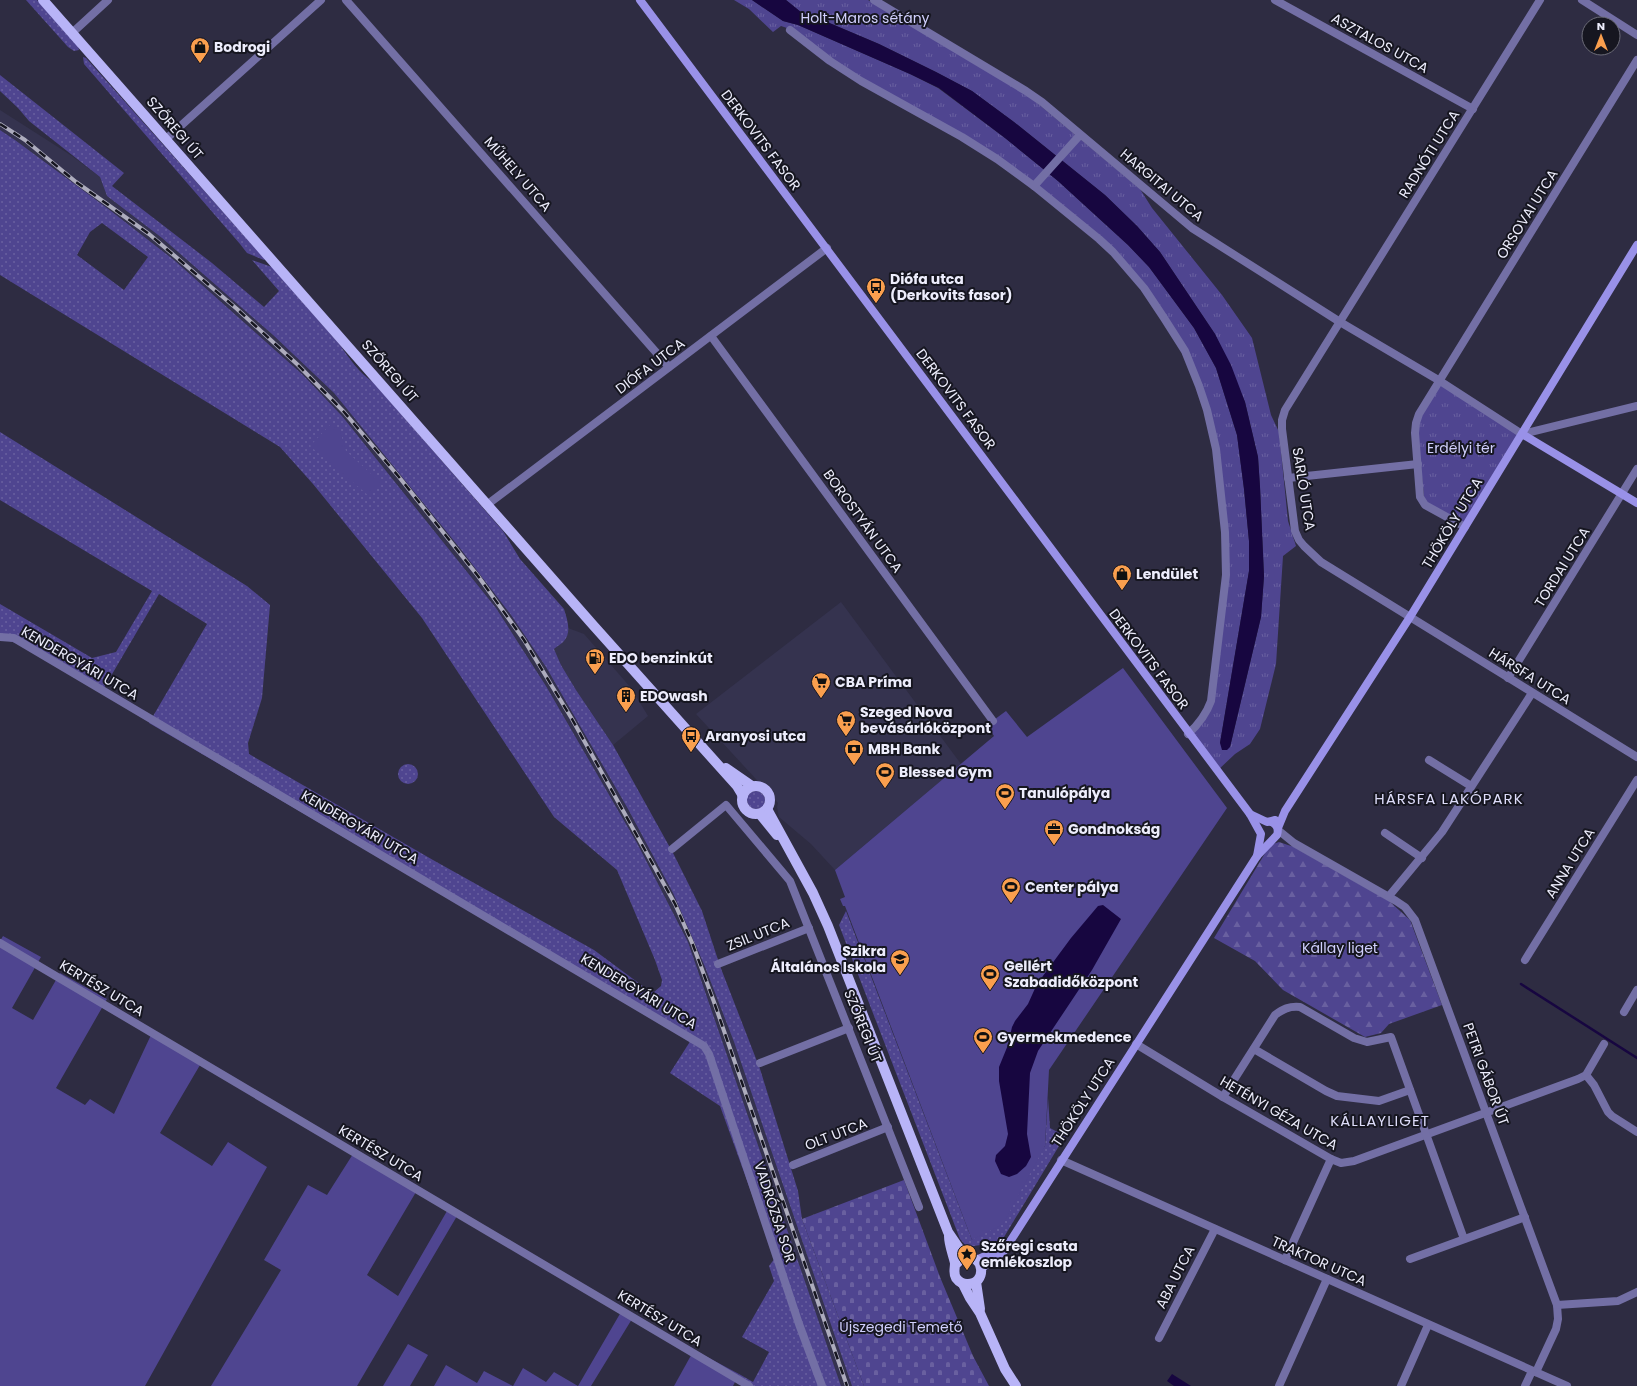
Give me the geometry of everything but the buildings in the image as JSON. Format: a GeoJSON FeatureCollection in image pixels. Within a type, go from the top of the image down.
{"type":"FeatureCollection","features":[{"type":"Feature","properties":{"kind":"main road","name":"SZŐREGI ÚT"},"geometry":{"type":"LineString","coordinates":[[43,0],[736,786],[742,796],[745,808],[752,813],[764,811],[771,800],[768,791],[761,786],[752,786],[733,772],[714,761]]}},
{"type":"Feature","properties":{"kind":"main road"},"geometry":{"type":"LineString","coordinates":[[742,796],[744,792],[752,786]]}},
{"type":"Feature","properties":{"kind":"main road","name":"SZŐREGI ÚT"},"geometry":{"type":"LineString","coordinates":[[764,811],[775,822],[828,926],[948,1232],[955,1265],[954,1269],[956,1278],[963,1284],[980,1313],[997,1353],[1016,1386]]}},
{"type":"Feature","properties":{"kind":"main road","name":"SZŐREGI ÚT"},"geometry":{"type":"LineString","coordinates":[[948,1232],[965,1257]]}},
{"type":"Feature","properties":{"kind":"main road"},"geometry":{"type":"LineString","coordinates":[[955,1265],[959,1260],[965,1257],[971,1257],[976,1260],[981,1269]]}},
{"type":"Feature","properties":{"kind":"main road","name":"SZŐREGI ÚT"},"geometry":{"type":"LineString","coordinates":[[980,1313],[976,1282],[980,1276],[981,1269]]}},
{"type":"Feature","properties":{"kind":"main road"},"geometry":{"type":"LineString","coordinates":[[963,1284],[976,1282]]}},
{"type":"Feature","properties":{"kind":"street"},"geometry":{"type":"LineString","coordinates":[[72,33],[108,0]]}},
{"type":"Feature","properties":{"kind":"street"},"geometry":{"type":"LineString","coordinates":[[166,139],[321,0]]}},
{"type":"Feature","properties":{"kind":"street","name":"MŰHELY UTCA"},"geometry":{"type":"LineString","coordinates":[[346,0],[669,367]]}},
{"type":"Feature","properties":{"kind":"street","name":"DERKOVITS FASOR"},"geometry":{"type":"LineString","coordinates":[[640,0],[827,248],[1188,734],[1250,814],[1261,833]]}},
{"type":"Feature","properties":{"kind":"street","name":"HARGITAI UTCA"},"geometry":{"type":"LineString","coordinates":[[874,0],[1026,90],[1192,228],[1340,322],[1440,381]]}},
{"type":"Feature","properties":{"kind":"street","name":"ASZTALOS UTCA"},"geometry":{"type":"LineString","coordinates":[[1275,0],[1472,109]]}},
{"type":"Feature","properties":{"kind":"street","name":"RADNÓTI UTCA"},"geometry":{"type":"LineString","coordinates":[[1340,322],[1540,0]]}},
{"type":"Feature","properties":{"kind":"street"},"geometry":{"type":"LineString","coordinates":[[1582,0],[1637,35]]}},
{"type":"Feature","properties":{"kind":"street"},"geometry":{"type":"LineString","coordinates":[[790,30],[830,61],[861,81],[962,137],[997,159],[1034,186],[1099,238],[1144,288],[1185,352],[1199,386],[1214,438],[1225,532],[1226,575],[1211,701],[1207,712],[1188,734]]}},
{"type":"Feature","properties":{"kind":"street","name":"ORSOVAI UTCA"},"geometry":{"type":"LineString","coordinates":[[1440,381],[1637,60]]}},
{"type":"Feature","properties":{"kind":"street"},"geometry":{"type":"LineString","coordinates":[[1034,186],[1080,135]]}},
{"type":"Feature","properties":{"kind":"street","name":"THÖKÖLY UTCA"},"geometry":{"type":"LineString","coordinates":[[1285,811],[1410,618],[1637,245]]}},
{"type":"Feature","properties":{"kind":"street","name":"DIÓFA UTCA"},"geometry":{"type":"LineString","coordinates":[[488,504],[827,248]]}},
{"type":"Feature","properties":{"kind":"street","name":"SARLÓ UTCA"},"geometry":{"type":"LineString","coordinates":[[1340,322],[1294,394],[1282,420],[1294,527],[1299,540],[1321,562],[1410,618]]}},
{"type":"Feature","properties":{"kind":"street","name":"BOROSTYÁN UTCA"},"geometry":{"type":"LineString","coordinates":[[711,336],[993,721]]}},
{"type":"Feature","properties":{"kind":"street"},"geometry":{"type":"LineString","coordinates":[[1465,527],[1425,505],[1420,497],[1415,433],[1416,423],[1419,414],[1440,381],[1522,434],[1637,503]]}},
{"type":"Feature","properties":{"kind":"street"},"geometry":{"type":"LineString","coordinates":[[1522,434],[1637,406]]}},
{"type":"Feature","properties":{"kind":"street"},"geometry":{"type":"LineString","coordinates":[[1288,478],[1418,464]]}},
{"type":"Feature","properties":{"kind":"street","name":"TORDAI UTCA"},"geometry":{"type":"LineString","coordinates":[[1508,678],[1637,469]]}},
{"type":"Feature","properties":{"kind":"street","name":"HÁRSFA UTCA"},"geometry":{"type":"LineString","coordinates":[[1410,618],[1637,757]]}},
{"type":"Feature","properties":{"kind":"street","name":"KENDERGYÁRI UTCA"},"geometry":{"type":"LineString","coordinates":[[0,637],[14,638],[704,1046]]}},
{"type":"Feature","properties":{"kind":"street"},"geometry":{"type":"LineString","coordinates":[[1389,896],[1442,832],[1532,693]]}},
{"type":"Feature","properties":{"kind":"street"},"geometry":{"type":"LineString","coordinates":[[1429,760],[1471,786]]}},
{"type":"Feature","properties":{"kind":"street","name":"ANNA UTCA"},"geometry":{"type":"LineString","coordinates":[[1525,960],[1637,780]]}},
{"type":"Feature","properties":{"kind":"street","name":"SZŐREGI ÚT"},"geometry":{"type":"LineString","coordinates":[[672,849],[726,805],[790,881],[919,1207]]}},
{"type":"Feature","properties":{"kind":"street"},"geometry":{"type":"LineString","coordinates":[[1257,856],[1261,827],[1285,811]]}},
{"type":"Feature","properties":{"kind":"street"},"geometry":{"type":"LineString","coordinates":[[1257,856],[1278,835],[1278,829],[1285,811]]}},
{"type":"Feature","properties":{"kind":"street"},"geometry":{"type":"LineString","coordinates":[[1250,814],[1275,824],[1278,829]]}},
{"type":"Feature","properties":{"kind":"street","name":"PETRI GÁBOR ÚT"},"geometry":{"type":"LineString","coordinates":[[1278,829],[1294,843],[1389,896],[1404,907],[1415,920],[1557,1304],[1558,1319],[1556,1329],[1525,1386]]}},
{"type":"Feature","properties":{"kind":"street"},"geometry":{"type":"LineString","coordinates":[[1261,833],[1264,838],[1273,839]]}},
{"type":"Feature","properties":{"kind":"street"},"geometry":{"type":"LineString","coordinates":[[1385,833],[1422,858]]}},
{"type":"Feature","properties":{"kind":"street","name":"PETRI GÁBOR ÚT"},"geometry":{"type":"LineString","coordinates":[[1273,839],[1294,843]]}},
{"type":"Feature","properties":{"kind":"street","name":"THÖKÖLY UTCA"},"geometry":{"type":"LineString","coordinates":[[981,1269],[1004,1251],[1257,856]]}},
{"type":"Feature","properties":{"kind":"street","name":"ZSIL UTCA"},"geometry":{"type":"LineString","coordinates":[[718,964],[808,928]]}},
{"type":"Feature","properties":{"kind":"street","name":"KERTÉSZ UTCA"},"geometry":{"type":"LineString","coordinates":[[0,943],[749,1386]]}},
{"type":"Feature","properties":{"kind":"street"},"geometry":{"type":"LineString","coordinates":[[1624,1012],[1637,990]]}},
{"type":"Feature","properties":{"kind":"street"},"geometry":{"type":"LineString","coordinates":[[1223,1097],[1275,1015],[1284,1009],[1300,1007],[1354,1038],[1366,1042],[1391,1037],[1464,1240]]}},
{"type":"Feature","properties":{"kind":"street"},"geometry":{"type":"LineString","coordinates":[[760,1063],[849,1028]]}},
{"type":"Feature","properties":{"kind":"street","name":"HETÉNYI GÉZA UTCA"},"geometry":{"type":"LineString","coordinates":[[1136,1044],[1223,1097],[1331,1159],[1341,1162],[1354,1161],[1586,1075]]}},
{"type":"Feature","properties":{"kind":"street"},"geometry":{"type":"LineString","coordinates":[[1604,1044],[1586,1075],[1594,1085],[1608,1112],[1637,1132]]}},
{"type":"Feature","properties":{"kind":"street","name":"VADRÓZSA SOR"},"geometry":{"type":"LineString","coordinates":[[704,1046],[709,1054],[822,1386]]}},
{"type":"Feature","properties":{"kind":"street"},"geometry":{"type":"LineString","coordinates":[[1254,1049],[1337,1096],[1378,1101],[1410,1090]]}},
{"type":"Feature","properties":{"kind":"street","name":"OLT UTCA"},"geometry":{"type":"LineString","coordinates":[[793,1165],[888,1128]]}},
{"type":"Feature","properties":{"kind":"street"},"geometry":{"type":"LineString","coordinates":[[1286,1260],[1331,1159]]}},
{"type":"Feature","properties":{"kind":"street","name":"TRAKTOR UTCA"},"geometry":{"type":"LineString","coordinates":[[1061,1160],[1567,1386]]}},
{"type":"Feature","properties":{"kind":"street"},"geometry":{"type":"LineString","coordinates":[[1410,1259],[1525,1217]]}},
{"type":"Feature","properties":{"kind":"street","name":"ABA UTCA"},"geometry":{"type":"LineString","coordinates":[[1159,1338],[1215,1229]]}},
{"type":"Feature","properties":{"kind":"street","name":"THÖKÖLY UTCA"},"geometry":{"type":"LineString","coordinates":[[976,1260],[990,1254],[1009,1241]]}},
{"type":"Feature","properties":{"kind":"street"},"geometry":{"type":"LineString","coordinates":[[1279,1386],[1327,1279]]}},
{"type":"Feature","properties":{"kind":"street"},"geometry":{"type":"LineString","coordinates":[[1557,1304],[1618,1301],[1637,1292]]}},
{"type":"Feature","properties":{"kind":"street"},"geometry":{"type":"LineString","coordinates":[[1401,1386],[1428,1325]]}},
{"type":"Feature","properties":{"kind":"shaded area"},"geometry":{"type":"Polygon","coordinates":[[[752,0],[786,0],[802,13],[813,16],[879,44],[972,91],[1014,122],[1105,195],[1137,226],[1160,252],[1215,334],[1231,365],[1245,402],[1258,457],[1264,576],[1261,617],[1230,747],[1227,750],[1222,750],[1220,743],[1249,571],[1249,541],[1237,435],[1216,368],[1194,328],[1149,267],[1128,245],[1058,181],[1005,138],[939,88],[798,25],[783,21],[752,0]]]}},
{"type":"Feature","properties":{"kind":"shaded area"},"geometry":{"type":"Polygon","coordinates":[[[0,110],[72,156],[100,177],[107,196],[162,238],[273,335],[334,393],[459,547],[511,615],[546,667],[628,809],[673,893],[705,967],[734,1042],[852,1386],[841,1386],[688,942],[637,843],[546,686],[496,608],[342,416],[303,375],[174,260],[111,211],[0,130],[0,110]]]}},
{"type":"Feature","properties":{"kind":"shaded area"},"geometry":{"type":"Polygon","coordinates":[[[841,602],[961,764],[835,870],[811,844],[779,817],[777,807],[778,803],[696,714],[841,602]]]}},
{"type":"Feature","properties":{"kind":"shaded area"},"geometry":{"type":"Polygon","coordinates":[[[568,628],[584,634],[631,688],[648,716],[613,745],[576,690],[561,665],[554,649],[564,641],[568,633],[568,628]]]}},
{"type":"Feature","properties":{"kind":"shaded area"},"geometry":{"type":"Polygon","coordinates":[[[1103,905],[1121,919],[1092,970],[1038,1051],[1030,1073],[1027,1134],[1031,1157],[1026,1166],[1017,1174],[1009,1177],[1001,1174],[995,1161],[996,1155],[1005,1146],[1008,1134],[999,1081],[999,1067],[1008,1045],[1012,1027],[1028,1004],[1037,984],[1071,938],[1098,906],[1103,905]]]}},
{"type":"Feature","properties":{"kind":"shaded area"},"geometry":{"type":"Polygon","coordinates":[[[1172,1374],[1191,1386],[1174,1386],[1167,1381],[1172,1374]]]}},
{"type":"Feature","properties":{"kind":"green space"},"geometry":{"type":"Polygon","coordinates":[[[26,0],[37,0],[78,46],[79,50],[74,51],[68,47],[26,0]]]}},
{"type":"Feature","properties":{"kind":"green space","name":"Holt-Maros sétány"},"geometry":{"type":"Polygon","coordinates":[[[734,0],[752,0],[783,21],[798,25],[910,74],[938,88],[1005,138],[1058,181],[1128,245],[1149,267],[1194,328],[1216,368],[1237,435],[1249,541],[1249,571],[1220,743],[1230,747],[1261,617],[1264,576],[1258,457],[1245,402],[1215,334],[1160,252],[1137,226],[1105,195],[1014,122],[972,91],[879,44],[813,16],[802,13],[786,0],[868,0],[980,65],[1030,97],[1140,189],[1152,208],[1222,295],[1252,338],[1271,415],[1279,432],[1288,521],[1296,546],[1283,556],[1276,664],[1260,729],[1250,744],[1235,754],[1217,771],[1188,734],[1207,712],[1226,575],[1216,449],[1199,386],[1164,318],[1113,252],[997,159],[861,81],[787,28],[781,26],[773,32],[749,9],[734,0]]]}},
{"type":"Feature","properties":{"kind":"green space"},"geometry":{"type":"Polygon","coordinates":[[[83,57],[86,58],[265,259],[264,260],[247,253],[84,64],[83,57]]]}},
{"type":"Feature","properties":{"kind":"green space"},"geometry":{"type":"Polygon","coordinates":[[[0,75],[124,173],[112,186],[212,263],[264,307],[279,291],[252,260],[272,267],[340,345],[359,370],[373,382],[503,531],[520,559],[564,609],[568,625],[568,634],[563,642],[554,649],[561,665],[576,690],[613,745],[673,853],[702,911],[720,966],[760,1069],[798,1191],[802,1219],[864,1386],[852,1386],[734,1042],[705,967],[673,893],[628,809],[546,667],[511,615],[459,547],[334,393],[273,335],[162,238],[107,196],[100,177],[29,121],[0,91],[0,75]]]}},
{"type":"Feature","properties":{"kind":"green space"},"geometry":{"type":"Polygon","coordinates":[[[0,130],[111,211],[174,260],[303,375],[342,416],[496,608],[546,686],[637,843],[688,942],[841,1386],[743,1386],[735,1381],[739,1374],[753,1382],[769,1352],[742,1337],[774,1281],[769,1266],[775,1258],[720,1106],[670,1073],[691,1040],[149,723],[207,624],[159,594],[101,693],[19,644],[0,638],[0,604],[92,658],[116,652],[152,591],[0,500],[0,432],[247,586],[270,605],[262,698],[248,743],[249,754],[433,860],[594,950],[648,990],[654,992],[661,986],[662,980],[655,960],[617,870],[554,817],[422,618],[313,484],[280,447],[0,275],[0,130]],[[102,223],[90,232],[77,255],[124,290],[148,257],[102,223]]]}},
{"type":"Feature","properties":{"kind":"green space","name":"Erdélyi tér"},"geometry":{"type":"Polygon","coordinates":[[[1440,381],[1522,434],[1465,527],[1425,505],[1416,423],[1440,381]]]}},
{"type":"Feature","properties":{"kind":"green space"},"geometry":{"type":"Polygon","coordinates":[[[331,424],[340,431],[346,451],[380,482],[368,495],[310,446],[331,424]]]}},
{"type":"Feature","properties":{"kind":"green space","name":"Gellért Szabadidőközpont"},"geometry":{"type":"Polygon","coordinates":[[[1123,668],[1227,808],[1049,1070],[1045,1146],[1003,1224],[972,1240],[845,906],[843,906],[840,899],[845,897],[835,870],[994,736],[987,725],[1006,711],[1027,737],[1123,668]]]}},
{"type":"Feature","properties":{"kind":"green space"},"geometry":{"type":"Polygon","coordinates":[[[408,764],[415,767],[418,774],[415,781],[408,784],[401,781],[398,774],[401,767],[408,764]]]}},
{"type":"Feature","properties":{"kind":"green space"},"geometry":{"type":"Polygon","coordinates":[[[756,791],[762,794],[765,800],[762,806],[756,809],[750,806],[747,800],[750,794],[756,791]]]}},
{"type":"Feature","properties":{"kind":"green space","name":"Kállay liget"},"geometry":{"type":"Polygon","coordinates":[[[1279,842],[1294,847],[1389,901],[1410,920],[1442,1005],[1389,1024],[1381,1033],[1365,1037],[1283,990],[1255,961],[1214,938],[1270,845],[1279,842]]]}},
{"type":"Feature","properties":{"kind":"green space"},"geometry":{"type":"Polygon","coordinates":[[[846,911],[972,1240],[1045,1146],[1048,1098],[1050,1128],[1065,1136],[1001,1242],[967,1247],[960,1239],[839,925],[846,911]]]}},
{"type":"Feature","properties":{"kind":"green space"},"geometry":{"type":"Polygon","coordinates":[[[3,936],[41,957],[12,1008],[33,1020],[60,973],[107,999],[56,1088],[85,1105],[90,1099],[114,1114],[151,1035],[200,1065],[160,1133],[212,1166],[228,1142],[267,1167],[145,1386],[0,1386],[0,941],[3,936]]]}},
{"type":"Feature","properties":{"kind":"green space"},"geometry":{"type":"Polygon","coordinates":[[[353,1154],[416,1192],[367,1275],[398,1296],[447,1211],[457,1216],[357,1386],[211,1386],[281,1270],[264,1260],[308,1185],[327,1195],[353,1154]]]}},
{"type":"Feature","properties":{"kind":"green space","name":"Újszegedi Temető"},"geometry":{"type":"Polygon","coordinates":[[[904,1180],[940,1277],[973,1356],[989,1386],[864,1386],[802,1219],[904,1180]]]}},
{"type":"Feature","properties":{"kind":"green space"},"geometry":{"type":"Polygon","coordinates":[[[621,1312],[632,1319],[591,1386],[578,1386],[621,1312]]]}},
{"type":"Feature","properties":{"kind":"green space"},"geometry":{"type":"Polygon","coordinates":[[[408,1344],[428,1355],[410,1386],[383,1386],[408,1344]]]}},
{"type":"Feature","properties":{"kind":"green space"},"geometry":{"type":"Polygon","coordinates":[[[694,1350],[739,1374],[733,1386],[674,1386],[694,1350]]]}},
{"type":"Feature","properties":{"kind":"green space"},"geometry":{"type":"Polygon","coordinates":[[[446,1365],[477,1383],[484,1371],[513,1386],[434,1386],[446,1365]]]}},
{"type":"Feature","properties":{"kind":"green space"},"geometry":{"type":"Polygon","coordinates":[[[523,1368],[546,1382],[554,1372],[578,1386],[513,1386],[523,1368]]]}},
{"type":"Feature","properties":{"kind":"waterway"},"geometry":{"type":"LineString","coordinates":[[1521,984],[1637,1058]]}},
{"type":"Feature","properties":{"kind":"railway"},"geometry":{"type":"LineString","coordinates":[[0,124],[25,140],[76,182],[149,234],[237,309],[298,365],[344,412],[399,477],[478,576],[524,640],[572,719],[675,904],[693,945],[847,1386]]}},
{"type":"Feature","properties":{"kind":"place","name":"Bodrogi"},"geometry":{"type":"Point","coordinates":[200,64]}},
{"type":"Feature","properties":{"kind":"place","name":"Diófa utca (Derkovits fasor)"},"geometry":{"type":"Point","coordinates":[876,304]}},
{"type":"Feature","properties":{"kind":"place","name":"Lendület"},"geometry":{"type":"Point","coordinates":[1122,591]}},
{"type":"Feature","properties":{"kind":"place","name":"EDO benzinkút"},"geometry":{"type":"Point","coordinates":[595,675]}},
{"type":"Feature","properties":{"kind":"place","name":"CBA Príma"},"geometry":{"type":"Point","coordinates":[821,699]}},
{"type":"Feature","properties":{"kind":"place","name":"EDOwash"},"geometry":{"type":"Point","coordinates":[626,713]}},
{"type":"Feature","properties":{"kind":"place","name":"Szeged Nova bevásárlóközpont"},"geometry":{"type":"Point","coordinates":[846,737]}},
{"type":"Feature","properties":{"kind":"place","name":"Aranyosi utca"},"geometry":{"type":"Point","coordinates":[691,753]}},
{"type":"Feature","properties":{"kind":"place","name":"MBH Bank"},"geometry":{"type":"Point","coordinates":[854,766]}},
{"type":"Feature","properties":{"kind":"place","name":"Blessed Gym"},"geometry":{"type":"Point","coordinates":[885,789]}},
{"type":"Feature","properties":{"kind":"place","name":"Tanulópálya"},"geometry":{"type":"Point","coordinates":[1005,810]}},
{"type":"Feature","properties":{"kind":"place","name":"Gondnokság"},"geometry":{"type":"Point","coordinates":[1054,846]}},
{"type":"Feature","properties":{"kind":"place","name":"Center pálya"},"geometry":{"type":"Point","coordinates":[1011,904]}},
{"type":"Feature","properties":{"kind":"place","name":"Szikra Általános Iskola"},"geometry":{"type":"Point","coordinates":[900,976]}},
{"type":"Feature","properties":{"kind":"place","name":"Gellért Szabadidőközpont"},"geometry":{"type":"Point","coordinates":[990,991]}},
{"type":"Feature","properties":{"kind":"place","name":"Gyermekmedence"},"geometry":{"type":"Point","coordinates":[983,1054]}},
{"type":"Feature","properties":{"kind":"place","name":"Szőregi csata emlékoszlop"},"geometry":{"type":"Point","coordinates":[967,1271]}},
{"type":"Feature","properties":{"kind":"district","name":"HÁRSFA LAKÓPARK"},"geometry":{"type":"Point","coordinates":[1449,798]}},
{"type":"Feature","properties":{"kind":"district","name":"KÁLLAYLIGET"},"geometry":{"type":"Point","coordinates":[1380,1120]}}]}
